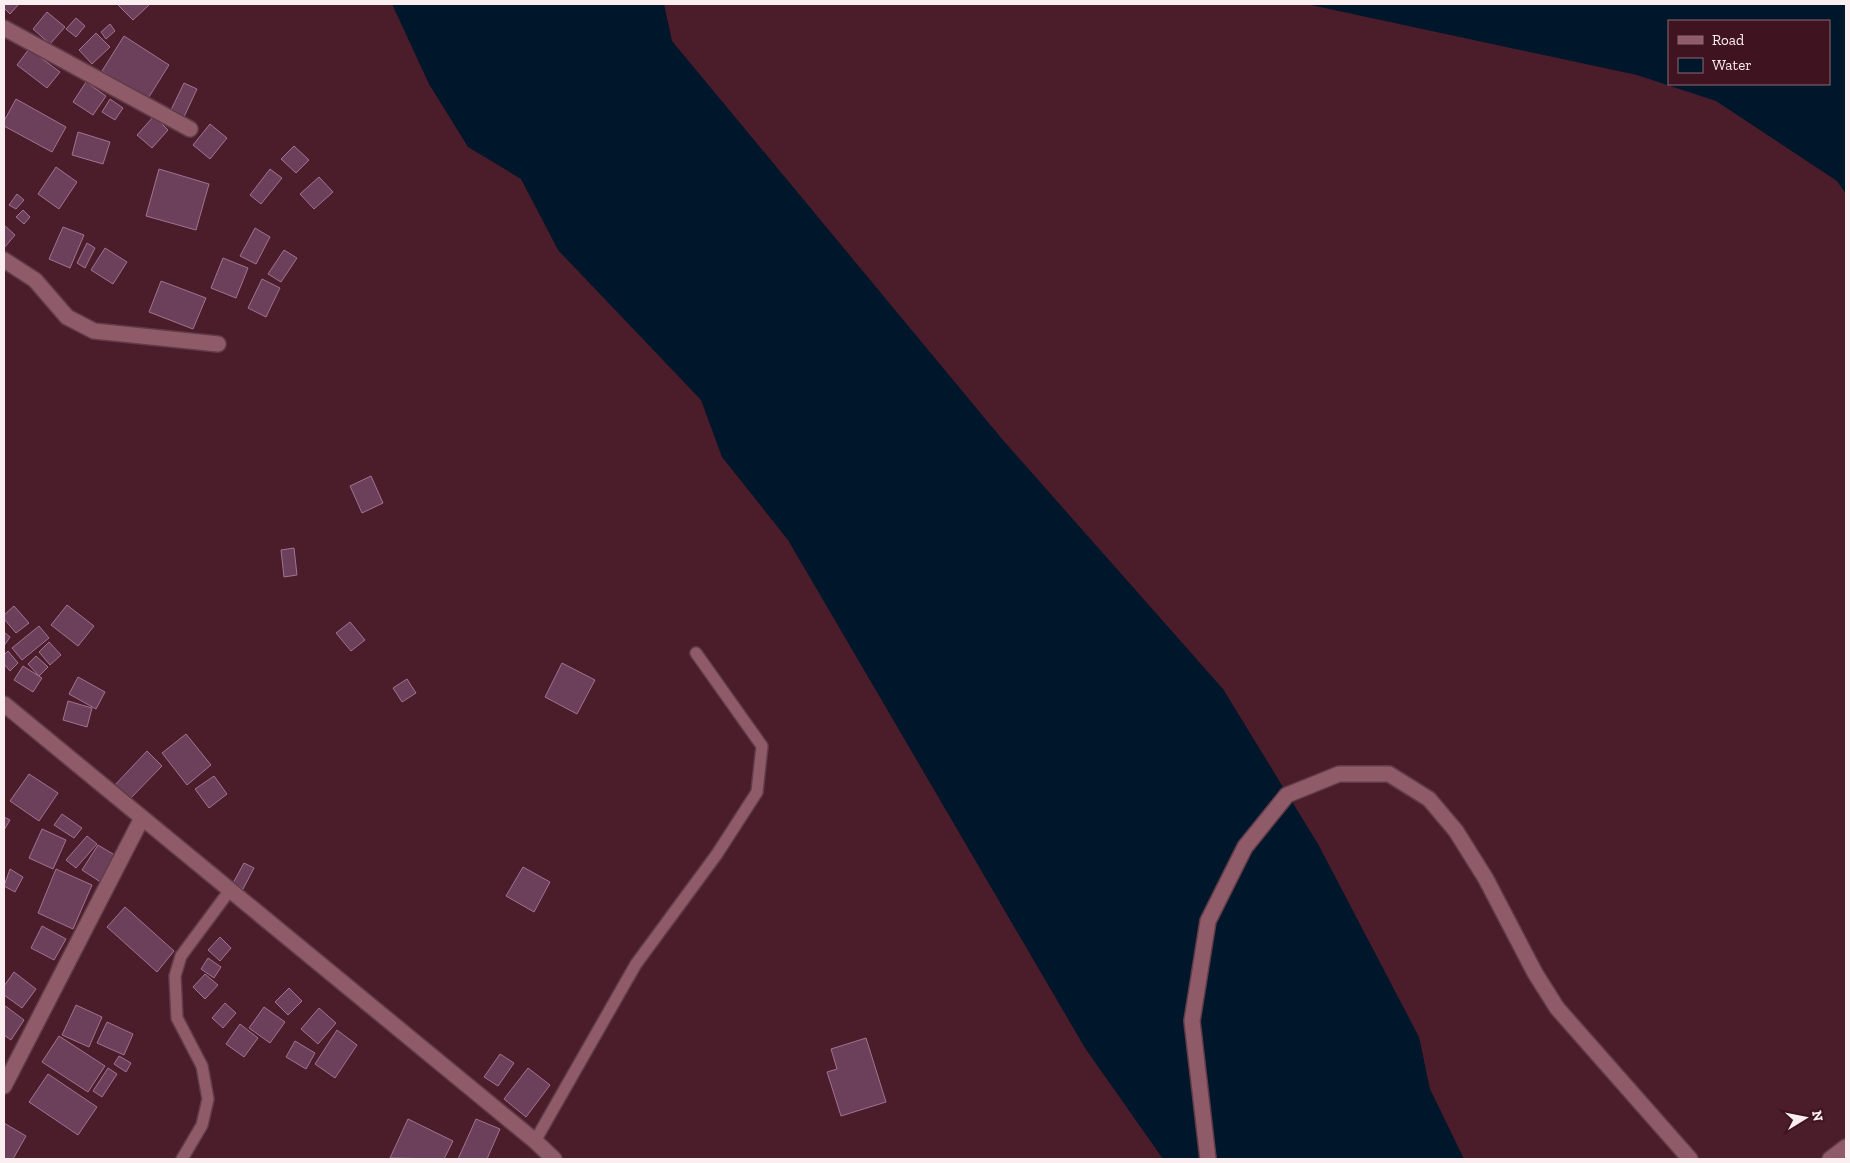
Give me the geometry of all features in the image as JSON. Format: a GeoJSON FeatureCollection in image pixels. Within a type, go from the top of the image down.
{"type":"FeatureCollection","features":[{"type":"Feature","properties":{"kind":"street"},"geometry":{"type":"LineString","coordinates":[[4,28],[190,129]]}},
{"type":"Feature","properties":{"kind":"street"},"geometry":{"type":"LineString","coordinates":[[4,260],[34,280],[67,317],[94,331],[218,344]]}},
{"type":"Feature","properties":{"kind":"street"},"geometry":{"type":"LineString","coordinates":[[4,704],[535,1141],[554,1159]]}},
{"type":"Feature","properties":{"kind":"street"},"geometry":{"type":"LineString","coordinates":[[1208,1159],[1192,1021],[1208,921],[1245,847],[1287,795],[1339,774],[1389,774],[1428,800],[1456,831],[1486,879],[1535,973],[1557,1008],[1690,1159]]}},
{"type":"Feature","properties":{"kind":"street"},"geometry":{"type":"LineString","coordinates":[[4,1086],[142,818]]}},
{"type":"Feature","properties":{"kind":"street"},"geometry":{"type":"LineString","coordinates":[[1830,1159],[1846,1148]]}},
{"type":"Feature","properties":{"kind":"lane"},"geometry":{"type":"LineString","coordinates":[[535,1141],[636,964],[717,854],[758,792],[762,746],[696,653]]}},
{"type":"Feature","properties":{"kind":"lane"},"geometry":{"type":"LineString","coordinates":[[182,1159],[202,1125],[208,1099],[202,1066],[177,1018],[175,976],[181,956],[230,890]]}},
{"type":"Feature","properties":{"kind":"water"},"geometry":{"type":"Polygon","coordinates":[[[392,4],[664,4],[672,41],[1002,439],[1223,689],[1318,844],[1419,1037],[1430,1089],[1464,1159],[1163,1159],[1085,1048],[788,540],[722,457],[701,400],[558,250],[521,179],[468,147],[429,84],[392,4]]]}},
{"type":"Feature","properties":{"kind":"water"},"geometry":{"type":"Polygon","coordinates":[[[1306,4],[1846,4],[1846,194],[1837,181],[1716,101],[1637,75],[1306,4]]]}},
{"type":"Feature","properties":{"kind":"building"},"geometry":{"type":"Polygon","coordinates":[[[4,4],[19,4],[10,14],[4,8],[4,4]]]}},
{"type":"Feature","properties":{"kind":"building"},"geometry":{"type":"Polygon","coordinates":[[[117,4],[150,4],[133,20],[117,4]]]}},
{"type":"Feature","properties":{"kind":"building"},"geometry":{"type":"Polygon","coordinates":[[[47,12],[65,27],[50,44],[33,29],[47,12]]]}},
{"type":"Feature","properties":{"kind":"building"},"geometry":{"type":"Polygon","coordinates":[[[76,18],[85,26],[76,37],[66,29],[76,18]]]}},
{"type":"Feature","properties":{"kind":"building"},"geometry":{"type":"Polygon","coordinates":[[[110,24],[115,31],[106,39],[101,32],[110,24]]]}},
{"type":"Feature","properties":{"kind":"building"},"geometry":{"type":"Polygon","coordinates":[[[96,33],[110,47],[92,64],[79,50],[96,33]]]}},
{"type":"Feature","properties":{"kind":"building"},"geometry":{"type":"Polygon","coordinates":[[[124,36],[169,65],[147,100],[102,71],[124,36]]]}},
{"type":"Feature","properties":{"kind":"building"},"geometry":{"type":"Polygon","coordinates":[[[29,49],[60,72],[47,88],[17,65],[29,49]]]}},
{"type":"Feature","properties":{"kind":"building"},"geometry":{"type":"Polygon","coordinates":[[[86,82],[106,96],[93,115],[73,102],[86,82]]]}},
{"type":"Feature","properties":{"kind":"building"},"geometry":{"type":"Polygon","coordinates":[[[184,83],[197,89],[183,119],[170,112],[184,83]]]}},
{"type":"Feature","properties":{"kind":"building"},"geometry":{"type":"Polygon","coordinates":[[[16,99],[66,127],[52,152],[4,126],[4,121],[16,99]]]}},
{"type":"Feature","properties":{"kind":"building"},"geometry":{"type":"Polygon","coordinates":[[[110,99],[123,108],[115,120],[102,112],[110,99]]]}},
{"type":"Feature","properties":{"kind":"building"},"geometry":{"type":"Polygon","coordinates":[[[154,116],[168,130],[152,148],[137,135],[154,116]]]}},
{"type":"Feature","properties":{"kind":"building"},"geometry":{"type":"Polygon","coordinates":[[[210,124],[227,138],[210,159],[193,145],[210,124]]]}},
{"type":"Feature","properties":{"kind":"building"},"geometry":{"type":"Polygon","coordinates":[[[78,132],[110,142],[103,164],[72,155],[78,132]]]}},
{"type":"Feature","properties":{"kind":"building"},"geometry":{"type":"Polygon","coordinates":[[[294,146],[309,160],[296,173],[281,159],[294,146]]]}},
{"type":"Feature","properties":{"kind":"building"},"geometry":{"type":"Polygon","coordinates":[[[56,167],[77,182],[59,209],[38,194],[56,167]]]}},
{"type":"Feature","properties":{"kind":"building"},"geometry":{"type":"Polygon","coordinates":[[[159,169],[209,184],[196,230],[146,216],[159,169]]]}},
{"type":"Feature","properties":{"kind":"building"},"geometry":{"type":"Polygon","coordinates":[[[270,169],[282,178],[261,204],[250,195],[270,169]]]}},
{"type":"Feature","properties":{"kind":"building"},"geometry":{"type":"Polygon","coordinates":[[[319,177],[333,192],[314,209],[300,194],[319,177]]]}},
{"type":"Feature","properties":{"kind":"building"},"geometry":{"type":"Polygon","coordinates":[[[17,194],[24,200],[16,209],[9,205],[17,194]]]}},
{"type":"Feature","properties":{"kind":"building"},"geometry":{"type":"Polygon","coordinates":[[[23,210],[30,217],[24,224],[16,217],[23,210]]]}},
{"type":"Feature","properties":{"kind":"building"},"geometry":{"type":"Polygon","coordinates":[[[4,225],[15,235],[4,248],[4,225]]]}},
{"type":"Feature","properties":{"kind":"building"},"geometry":{"type":"Polygon","coordinates":[[[63,227],[84,235],[70,268],[49,259],[63,227]]]}},
{"type":"Feature","properties":{"kind":"building"},"geometry":{"type":"Polygon","coordinates":[[[255,228],[270,237],[256,264],[240,256],[255,228]]]}},
{"type":"Feature","properties":{"kind":"building"},"geometry":{"type":"Polygon","coordinates":[[[87,243],[95,248],[85,268],[77,263],[87,243]]]}},
{"type":"Feature","properties":{"kind":"building"},"geometry":{"type":"Polygon","coordinates":[[[105,248],[127,262],[113,284],[91,270],[105,248]]]}},
{"type":"Feature","properties":{"kind":"building"},"geometry":{"type":"Polygon","coordinates":[[[284,250],[297,258],[281,282],[268,274],[284,250]]]}},
{"type":"Feature","properties":{"kind":"building"},"geometry":{"type":"Polygon","coordinates":[[[223,258],[248,268],[236,298],[211,288],[223,258]]]}},
{"type":"Feature","properties":{"kind":"building"},"geometry":{"type":"Polygon","coordinates":[[[262,279],[280,288],[266,317],[248,308],[262,279]]]}},
{"type":"Feature","properties":{"kind":"building"},"geometry":{"type":"Polygon","coordinates":[[[161,281],[206,298],[193,329],[149,312],[161,281]]]}},
{"type":"Feature","properties":{"kind":"building"},"geometry":{"type":"Polygon","coordinates":[[[371,476],[383,503],[362,513],[350,486],[371,476]]]}},
{"type":"Feature","properties":{"kind":"building"},"geometry":{"type":"Polygon","coordinates":[[[294,548],[297,575],[284,577],[281,550],[294,548]]]}},
{"type":"Feature","properties":{"kind":"building"},"geometry":{"type":"Polygon","coordinates":[[[67,605],[94,626],[78,646],[51,625],[67,605]]]}},
{"type":"Feature","properties":{"kind":"building"},"geometry":{"type":"Polygon","coordinates":[[[14,606],[29,623],[16,633],[4,619],[4,615],[14,606]]]}},
{"type":"Feature","properties":{"kind":"building"},"geometry":{"type":"Polygon","coordinates":[[[350,622],[365,640],[351,651],[336,633],[350,622]]]}},
{"type":"Feature","properties":{"kind":"building"},"geometry":{"type":"Polygon","coordinates":[[[39,626],[49,638],[22,660],[12,648],[39,626]]]}},
{"type":"Feature","properties":{"kind":"building"},"geometry":{"type":"Polygon","coordinates":[[[4,632],[10,637],[4,646],[4,632]]]}},
{"type":"Feature","properties":{"kind":"building"},"geometry":{"type":"Polygon","coordinates":[[[49,642],[61,655],[50,665],[39,652],[49,642]]]}},
{"type":"Feature","properties":{"kind":"building"},"geometry":{"type":"Polygon","coordinates":[[[8,651],[18,663],[10,671],[4,664],[4,655],[8,651]]]}},
{"type":"Feature","properties":{"kind":"building"},"geometry":{"type":"Polygon","coordinates":[[[36,656],[48,667],[39,676],[28,664],[36,656]]]}},
{"type":"Feature","properties":{"kind":"building"},"geometry":{"type":"Polygon","coordinates":[[[562,663],[595,680],[577,714],[545,697],[562,663]]]}},
{"type":"Feature","properties":{"kind":"building"},"geometry":{"type":"Polygon","coordinates":[[[23,666],[42,678],[33,692],[14,680],[23,666]]]}},
{"type":"Feature","properties":{"kind":"building"},"geometry":{"type":"Polygon","coordinates":[[[78,677],[105,692],[96,709],[69,694],[78,677]]]}},
{"type":"Feature","properties":{"kind":"building"},"geometry":{"type":"Polygon","coordinates":[[[407,679],[416,693],[402,702],[393,688],[407,679]]]}},
{"type":"Feature","properties":{"kind":"building"},"geometry":{"type":"Polygon","coordinates":[[[68,701],[92,708],[87,727],[63,720],[68,701]]]}},
{"type":"Feature","properties":{"kind":"building"},"geometry":{"type":"Polygon","coordinates":[[[186,734],[211,765],[187,785],[162,753],[186,734]]]}},
{"type":"Feature","properties":{"kind":"building"},"geometry":{"type":"Polygon","coordinates":[[[147,751],[162,766],[128,801],[113,787],[147,751]]]}},
{"type":"Feature","properties":{"kind":"building"},"geometry":{"type":"Polygon","coordinates":[[[29,774],[58,793],[39,821],[10,801],[29,774]]]}},
{"type":"Feature","properties":{"kind":"building"},"geometry":{"type":"Polygon","coordinates":[[[214,776],[227,794],[209,808],[195,789],[214,776]]]}},
{"type":"Feature","properties":{"kind":"building"},"geometry":{"type":"Polygon","coordinates":[[[62,814],[82,828],[74,838],[54,825],[62,814]]]}},
{"type":"Feature","properties":{"kind":"building"},"geometry":{"type":"Polygon","coordinates":[[[4,817],[10,820],[4,830],[4,817]]]}},
{"type":"Feature","properties":{"kind":"building"},"geometry":{"type":"Polygon","coordinates":[[[42,829],[66,840],[53,869],[29,858],[42,829]]]}},
{"type":"Feature","properties":{"kind":"building"},"geometry":{"type":"Polygon","coordinates":[[[87,836],[97,844],[76,868],[66,860],[87,836]]]}},
{"type":"Feature","properties":{"kind":"building"},"geometry":{"type":"Polygon","coordinates":[[[98,845],[118,857],[102,883],[82,870],[98,845]]]}},
{"type":"Feature","properties":{"kind":"building"},"geometry":{"type":"Polygon","coordinates":[[[244,863],[254,868],[243,889],[233,883],[244,863]]]}},
{"type":"Feature","properties":{"kind":"building"},"geometry":{"type":"Polygon","coordinates":[[[523,867],[550,882],[534,912],[506,896],[523,867]]]}},
{"type":"Feature","properties":{"kind":"building"},"geometry":{"type":"Polygon","coordinates":[[[10,869],[23,877],[15,892],[4,886],[10,869]]]}},
{"type":"Feature","properties":{"kind":"building"},"geometry":{"type":"Polygon","coordinates":[[[56,869],[92,885],[73,929],[38,913],[56,869]]]}},
{"type":"Feature","properties":{"kind":"building"},"geometry":{"type":"Polygon","coordinates":[[[125,907],[174,951],[157,972],[107,927],[125,907]]]}},
{"type":"Feature","properties":{"kind":"building"},"geometry":{"type":"Polygon","coordinates":[[[42,926],[66,939],[54,960],[31,948],[42,926]]]}},
{"type":"Feature","properties":{"kind":"building"},"geometry":{"type":"Polygon","coordinates":[[[220,937],[231,948],[220,961],[208,950],[220,937]]]}},
{"type":"Feature","properties":{"kind":"building"},"geometry":{"type":"Polygon","coordinates":[[[208,958],[221,967],[214,978],[201,969],[208,958]]]}},
{"type":"Feature","properties":{"kind":"building"},"geometry":{"type":"Polygon","coordinates":[[[14,972],[36,989],[22,1008],[4,995],[4,986],[14,972]]]}},
{"type":"Feature","properties":{"kind":"building"},"geometry":{"type":"Polygon","coordinates":[[[205,974],[218,985],[205,999],[193,987],[205,974]]]}},
{"type":"Feature","properties":{"kind":"building"},"geometry":{"type":"Polygon","coordinates":[[[289,988],[302,1001],[288,1015],[275,1002],[289,988]]]}},
{"type":"Feature","properties":{"kind":"building"},"geometry":{"type":"Polygon","coordinates":[[[225,1003],[236,1013],[223,1028],[212,1018],[225,1003]]]}},
{"type":"Feature","properties":{"kind":"building"},"geometry":{"type":"Polygon","coordinates":[[[4,1005],[24,1020],[11,1040],[4,1035],[4,1005]]]}},
{"type":"Feature","properties":{"kind":"building"},"geometry":{"type":"Polygon","coordinates":[[[76,1005],[102,1017],[89,1047],[62,1035],[76,1005]]]}},
{"type":"Feature","properties":{"kind":"building"},"geometry":{"type":"Polygon","coordinates":[[[264,1007],[285,1022],[270,1043],[249,1028],[264,1007]]]}},
{"type":"Feature","properties":{"kind":"building"},"geometry":{"type":"Polygon","coordinates":[[[319,1008],[336,1023],[318,1044],[301,1029],[319,1008]]]}},
{"type":"Feature","properties":{"kind":"building"},"geometry":{"type":"Polygon","coordinates":[[[107,1022],[133,1034],[124,1055],[97,1043],[107,1022]]]}},
{"type":"Feature","properties":{"kind":"building"},"geometry":{"type":"Polygon","coordinates":[[[240,1024],[258,1038],[244,1057],[226,1044],[240,1024]]]}},
{"type":"Feature","properties":{"kind":"building"},"geometry":{"type":"Polygon","coordinates":[[[337,1030],[357,1045],[335,1078],[315,1064],[337,1030]]]}},
{"type":"Feature","properties":{"kind":"building"},"geometry":{"type":"Polygon","coordinates":[[[59,1036],[105,1066],[88,1092],[42,1062],[59,1036]]]}},
{"type":"Feature","properties":{"kind":"building"},"geometry":{"type":"Polygon","coordinates":[[[866,1038],[886,1102],[841,1116],[827,1072],[837,1069],[831,1049],[866,1038]]]}},
{"type":"Feature","properties":{"kind":"building"},"geometry":{"type":"Polygon","coordinates":[[[295,1041],[315,1053],[306,1069],[286,1057],[295,1041]]]}},
{"type":"Feature","properties":{"kind":"building"},"geometry":{"type":"Polygon","coordinates":[[[500,1054],[514,1063],[498,1086],[484,1077],[500,1054]]]}},
{"type":"Feature","properties":{"kind":"building"},"geometry":{"type":"Polygon","coordinates":[[[119,1056],[131,1063],[126,1072],[114,1064],[119,1056]]]}},
{"type":"Feature","properties":{"kind":"building"},"geometry":{"type":"Polygon","coordinates":[[[108,1068],[117,1074],[102,1097],[93,1091],[108,1068]]]}},
{"type":"Feature","properties":{"kind":"building"},"geometry":{"type":"Polygon","coordinates":[[[528,1068],[550,1085],[526,1117],[504,1099],[528,1068]]]}},
{"type":"Feature","properties":{"kind":"building"},"geometry":{"type":"Polygon","coordinates":[[[48,1074],[97,1107],[78,1135],[29,1102],[48,1074]]]}},
{"type":"Feature","properties":{"kind":"building"},"geometry":{"type":"Polygon","coordinates":[[[408,1119],[453,1141],[444,1159],[390,1158],[408,1119]]]}},
{"type":"Feature","properties":{"kind":"building"},"geometry":{"type":"Polygon","coordinates":[[[476,1119],[500,1129],[487,1159],[458,1159],[476,1119]]]}},
{"type":"Feature","properties":{"kind":"building"},"geometry":{"type":"Polygon","coordinates":[[[4,1123],[26,1136],[13,1159],[4,1159],[4,1123]]]}}]}
